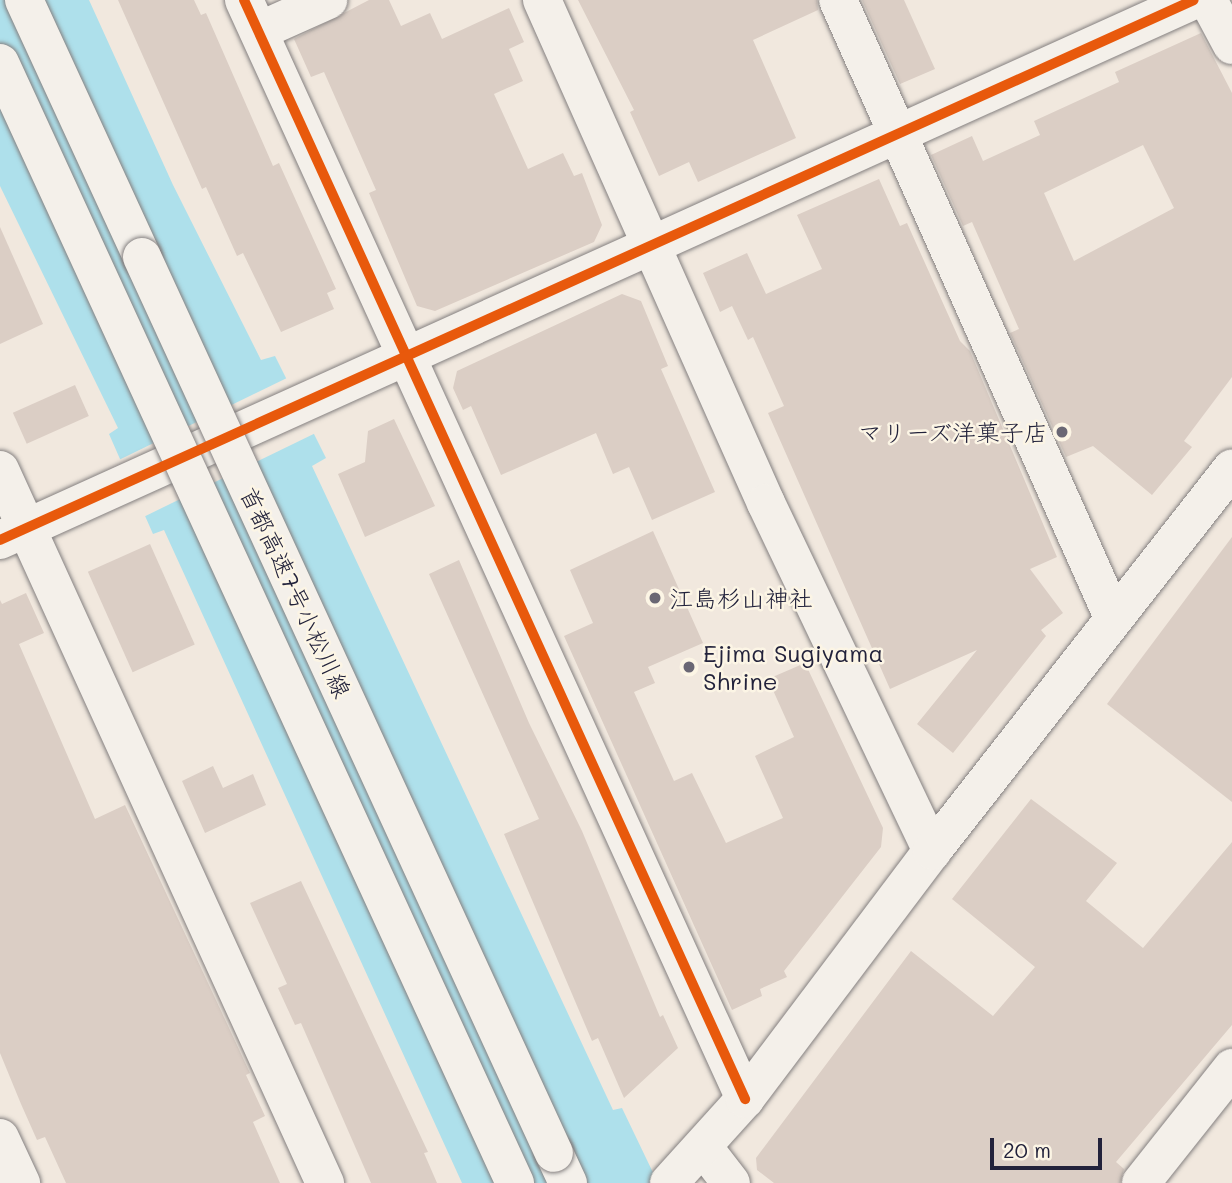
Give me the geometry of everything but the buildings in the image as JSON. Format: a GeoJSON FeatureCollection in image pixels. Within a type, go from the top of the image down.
{"type":"FeatureCollection","features":[{"type":"Feature","properties":{"kind":"main road","name":"首都高速7号小松川線"},"geometry":{"type":"LineString","coordinates":[[24,0],[568,1183]]}},
{"type":"Feature","properties":{"kind":"main road"},"geometry":{"type":"LineString","coordinates":[[328,0],[251,16],[745,1099]]}},
{"type":"Feature","properties":{"kind":"main road"},"geometry":{"type":"LineString","coordinates":[[542,0],[655,247],[766,503],[932,851]]}},
{"type":"Feature","properties":{"kind":"main road"},"geometry":{"type":"LineString","coordinates":[[838,0],[1114,617]]}},
{"type":"Feature","properties":{"kind":"main road"},"geometry":{"type":"LineString","coordinates":[[13,534],[128,485],[655,247],[897,133],[1194,0]]}},
{"type":"Feature","properties":{"kind":"main road"},"geometry":{"type":"LineString","coordinates":[[1208,0],[1232,45]]}},
{"type":"Feature","properties":{"kind":"main road","name":"首都高速7号小松川線"},"geometry":{"type":"LineString","coordinates":[[0,63],[515,1183]]}},
{"type":"Feature","properties":{"kind":"main road"},"geometry":{"type":"LineString","coordinates":[[669,1183],[704,1148],[745,1099],[932,851],[1232,469]]}},
{"type":"Feature","properties":{"kind":"main road"},"geometry":{"type":"LineString","coordinates":[[0,470],[13,534],[325,1183]]}},
{"type":"Feature","properties":{"kind":"main road"},"geometry":{"type":"LineString","coordinates":[[1141,1183],[1232,1068]]}},
{"type":"Feature","properties":{"kind":"main road"},"geometry":{"type":"LineString","coordinates":[[0,1138],[21,1183]]}},
{"type":"Feature","properties":{"kind":"main road"},"geometry":{"type":"LineString","coordinates":[[704,1148],[731,1183]]}},
{"type":"Feature","properties":{"kind":"water"},"geometry":{"type":"Polygon","coordinates":[[[0,0],[89,0],[173,185],[261,360],[275,356],[326,458],[312,466],[613,1110],[622,1108],[658,1183],[462,1183],[164,530],[153,534],[109,434],[118,428],[0,186],[0,0]]]}},
{"type":"Feature","properties":{"kind":"pier"},"geometry":{"type":"Polygon","coordinates":[[[289,377],[316,433],[145,516],[117,461],[289,377]]]}},
{"type":"Feature","properties":{"kind":"cycle path"},"geometry":{"type":"LineString","coordinates":[[244,0],[745,1099]]}},
{"type":"Feature","properties":{"kind":"cycle path"},"geometry":{"type":"LineString","coordinates":[[0,540],[1194,0]]}},
{"type":"Feature","properties":{"kind":"place","name":"マリーズ洋菓子店"},"geometry":{"type":"Point","coordinates":[1062,432]}},
{"type":"Feature","properties":{"kind":"place","name":"江島杉山神社"},"geometry":{"type":"Point","coordinates":[655,598]}},
{"type":"Feature","properties":{"kind":"place","name":"Ejima Sugiyama Shrine"},"geometry":{"type":"Point","coordinates":[689,667]}}]}
